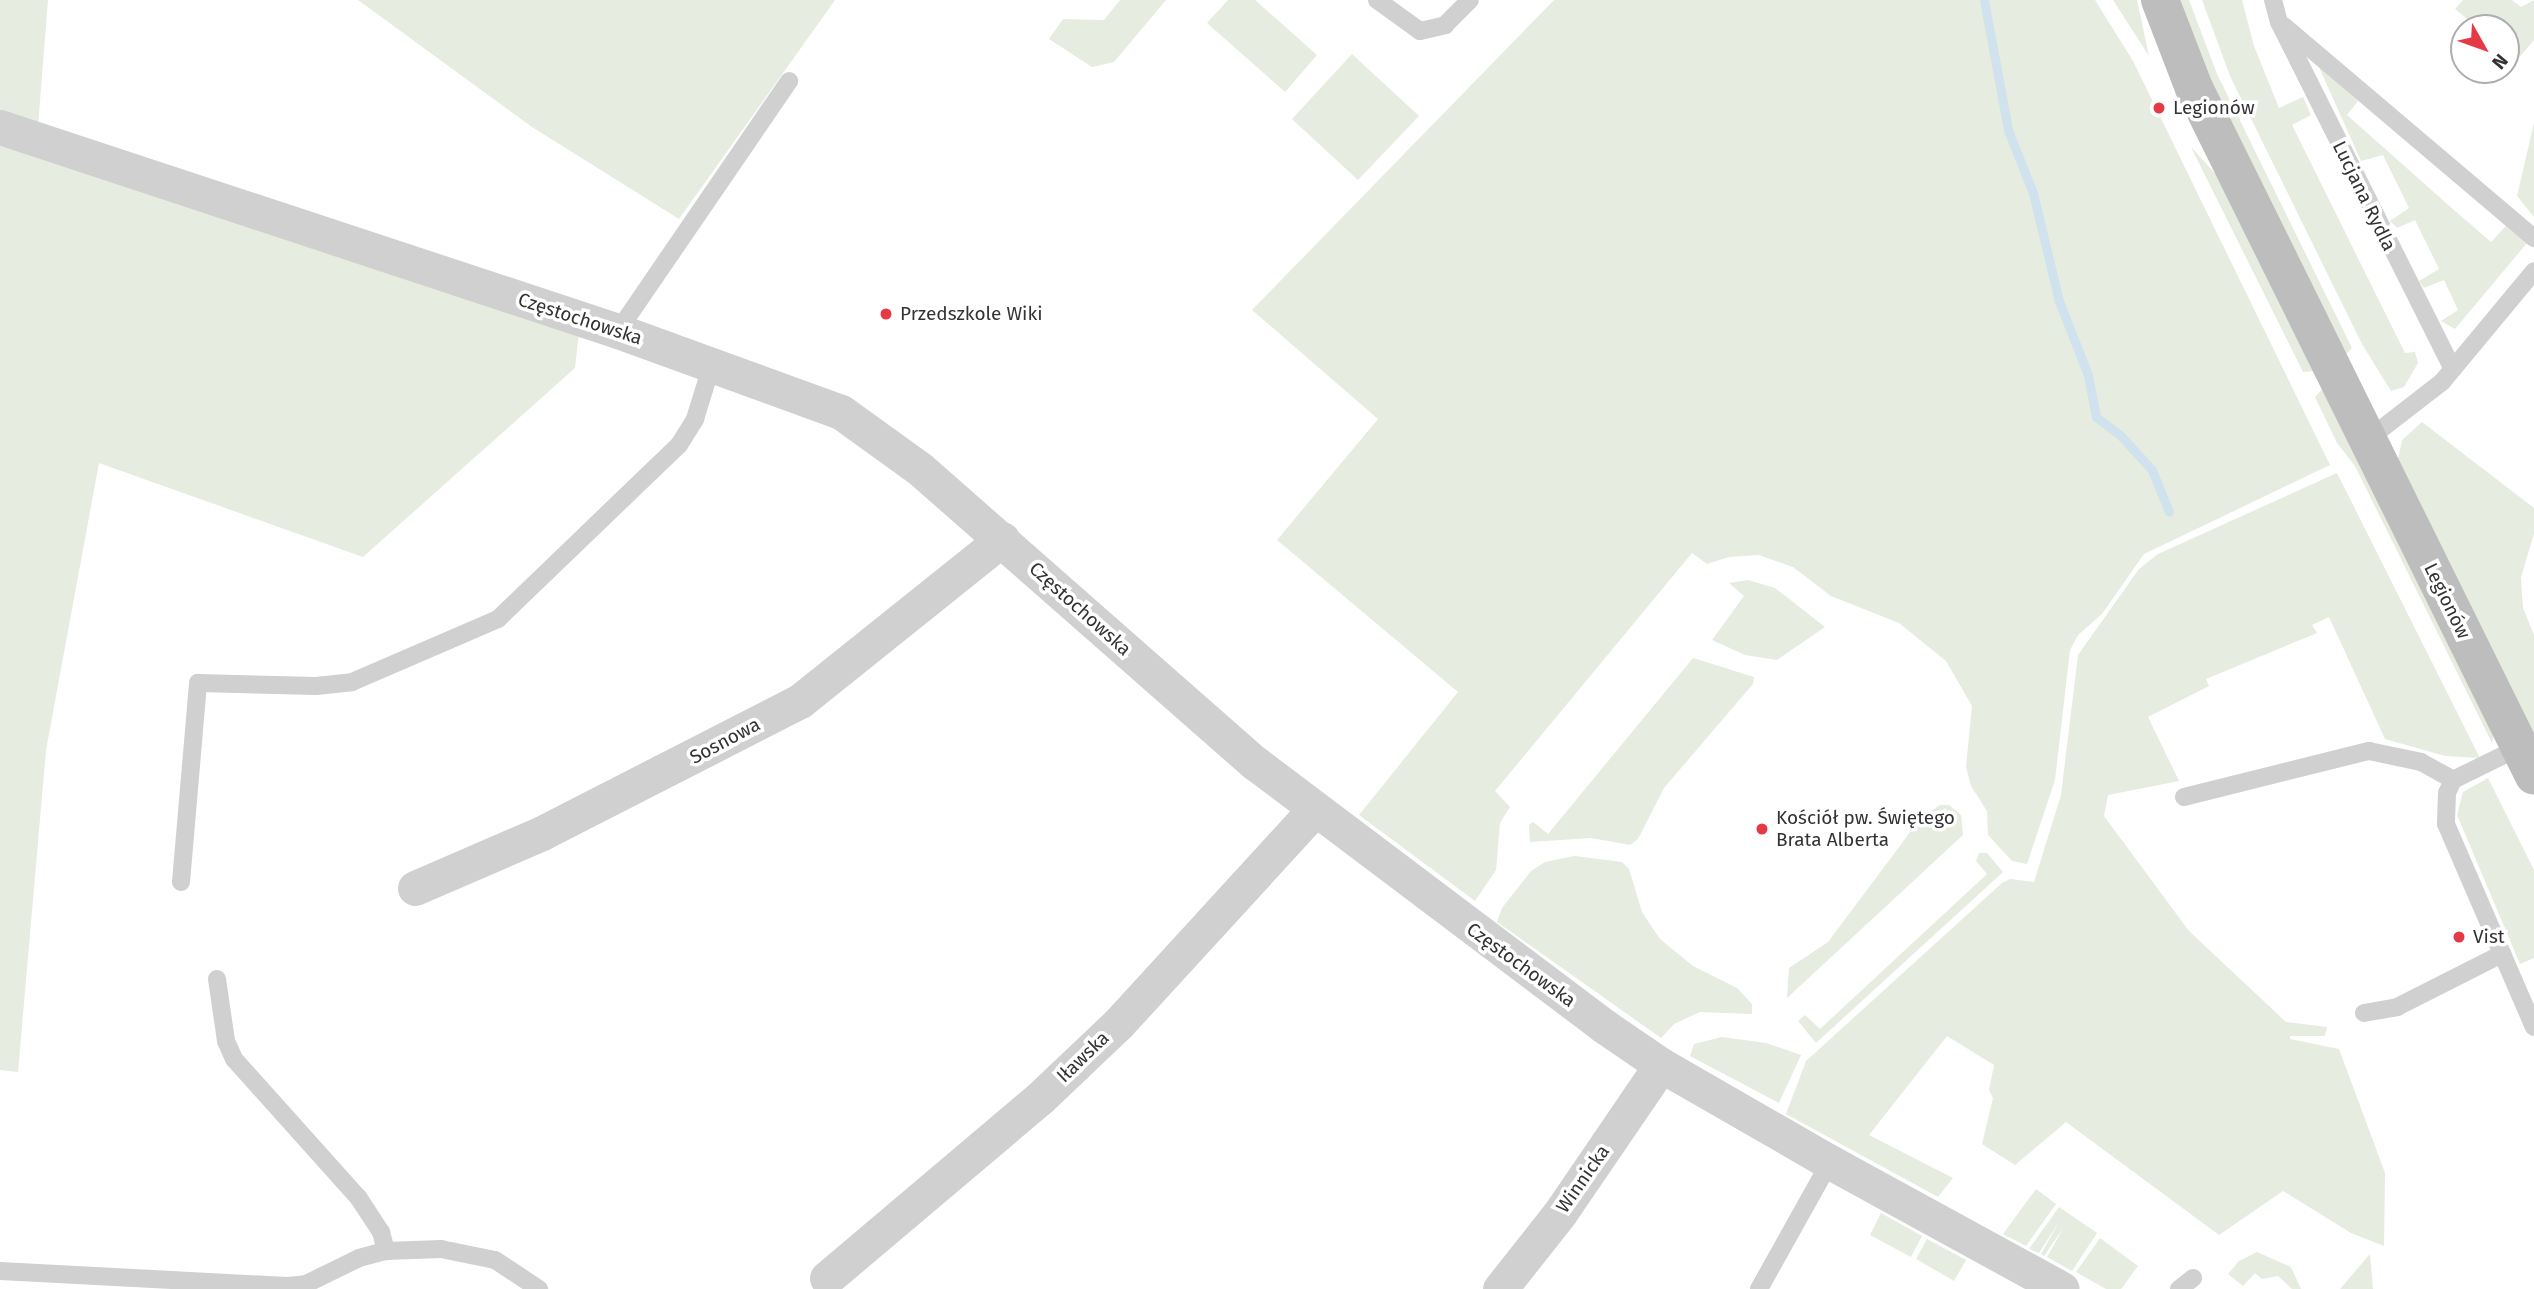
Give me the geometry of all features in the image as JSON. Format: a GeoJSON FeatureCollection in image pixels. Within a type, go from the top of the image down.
{"type":"FeatureCollection","features":[{"type":"Feature","properties":{"kind":"street","name":"Legionów"},"geometry":{"type":"LineString","coordinates":[[2162,3],[2194,88],[2527,762]]}},
{"type":"Feature","properties":{"kind":"street","name":"Częstochowska"},"geometry":{"type":"LineString","coordinates":[[0,127],[618,331],[805,397],[866,427],[1002,539],[1174,693],[1314,810],[1661,1065],[1830,1162],[2062,1289]]}},
{"type":"Feature","properties":{"kind":"street","name":"Sosnowa"},"geometry":{"type":"LineString","coordinates":[[415,888],[542,833],[800,701],[1002,539]]}},
{"type":"Feature","properties":{"kind":"street","name":"Iławska"},"geometry":{"type":"LineString","coordinates":[[827,1278],[1040,1098],[1108,1033],[1314,810]]}},
{"type":"Feature","properties":{"kind":"street","name":"Winnicka"},"geometry":{"type":"LineString","coordinates":[[1500,1289],[1560,1213],[1661,1065]]}},
{"type":"Feature","properties":{"kind":"lane"},"geometry":{"type":"LineString","coordinates":[[1377,0],[1420,31],[1445,25],[1470,0]]}},
{"type":"Feature","properties":{"kind":"lane","name":"Lucjana Rydla"},"geometry":{"type":"LineString","coordinates":[[2273,0],[2279,22],[2454,369]]}},
{"type":"Feature","properties":{"kind":"lane"},"geometry":{"type":"LineString","coordinates":[[2279,22],[2534,238]]}},
{"type":"Feature","properties":{"kind":"lane"},"geometry":{"type":"LineString","coordinates":[[618,331],[789,81]]}},
{"type":"Feature","properties":{"kind":"lane"},"geometry":{"type":"LineString","coordinates":[[2367,440],[2422,402],[2454,369],[2534,271]]}},
{"type":"Feature","properties":{"kind":"lane"},"geometry":{"type":"LineString","coordinates":[[181,882],[198,683],[316,686],[352,682],[498,619],[663,465],[690,430],[712,364]]}},
{"type":"Feature","properties":{"kind":"lane"},"geometry":{"type":"LineString","coordinates":[[2184,797],[2369,751],[2421,762],[2453,780],[2527,762]]}},
{"type":"Feature","properties":{"kind":"lane"},"geometry":{"type":"LineString","coordinates":[[2453,780],[2447,793],[2446,824],[2534,1027]]}},
{"type":"Feature","properties":{"kind":"lane"},"geometry":{"type":"LineString","coordinates":[[2364,1013],[2397,1007],[2502,954]]}},
{"type":"Feature","properties":{"kind":"lane"},"geometry":{"type":"LineString","coordinates":[[217,979],[226,1041],[234,1059],[358,1197],[381,1232],[386,1251]]}},
{"type":"Feature","properties":{"kind":"lane"},"geometry":{"type":"LineString","coordinates":[[1759,1289],[1830,1162]]}},
{"type":"Feature","properties":{"kind":"lane"},"geometry":{"type":"LineString","coordinates":[[0,1271],[150,1285],[288,1286],[306,1284],[359,1258],[386,1251],[478,1254],[539,1289]]}},
{"type":"Feature","properties":{"kind":"shaded area"},"geometry":{"type":"Polygon","coordinates":[[[0,0],[48,0],[38,126],[0,114],[0,0]]]}},
{"type":"Feature","properties":{"kind":"shaded area"},"geometry":{"type":"Polygon","coordinates":[[[358,0],[835,0],[679,219],[532,127],[358,0]]]}},
{"type":"Feature","properties":{"kind":"shaded area"},"geometry":{"type":"Polygon","coordinates":[[[1120,0],[1166,0],[1114,62],[1092,67],[1049,39],[1063,19],[1104,20],[1120,0]]]}},
{"type":"Feature","properties":{"kind":"shaded area"},"geometry":{"type":"Polygon","coordinates":[[[1228,0],[1255,0],[1317,55],[1285,92],[1207,23],[1228,0]]]}},
{"type":"Feature","properties":{"kind":"shaded area"},"geometry":{"type":"Polygon","coordinates":[[[1554,0],[2095,0],[2133,61],[2330,465],[2144,554],[2102,614],[2078,635],[2070,650],[2055,780],[2027,864],[2012,861],[1988,835],[1987,811],[1971,786],[1966,767],[1972,706],[1946,661],[1899,623],[1831,596],[1793,567],[1759,555],[1729,557],[1707,564],[1692,553],[1495,791],[1510,807],[1500,823],[1496,870],[1475,901],[1359,815],[1458,692],[1277,540],[1378,419],[1252,310],[1554,0]]]}},
{"type":"Feature","properties":{"kind":"shaded area"},"geometry":{"type":"Polygon","coordinates":[[[2113,0],[2137,0],[2149,56],[2113,0]]]}},
{"type":"Feature","properties":{"kind":"shaded area"},"geometry":{"type":"Polygon","coordinates":[[[2179,0],[2189,0],[2217,74],[2352,348],[2344,357],[2213,91],[2179,0]]]}},
{"type":"Feature","properties":{"kind":"shaded area"},"geometry":{"type":"Polygon","coordinates":[[[2202,0],[2242,0],[2254,46],[2279,108],[2303,97],[2311,115],[2292,125],[2405,353],[2415,352],[2418,363],[2404,387],[2391,391],[2362,344],[2230,76],[2202,0]]]}},
{"type":"Feature","properties":{"kind":"shaded area"},"geometry":{"type":"Polygon","coordinates":[[[2463,0],[2512,0],[2521,7],[2534,0],[2534,40],[2520,56],[2520,14],[2461,14],[2455,9],[2463,0]]]}},
{"type":"Feature","properties":{"kind":"shaded area"},"geometry":{"type":"Polygon","coordinates":[[[1352,54],[1419,116],[1358,180],[1292,119],[1352,54]]]}},
{"type":"Feature","properties":{"kind":"shaded area"},"geometry":{"type":"Polygon","coordinates":[[[2318,65],[2358,101],[2347,115],[2491,242],[2506,226],[2527,243],[2455,329],[2441,321],[2458,310],[2444,280],[2424,288],[2419,281],[2439,269],[2415,220],[2397,228],[2390,221],[2409,208],[2383,155],[2361,161],[2318,65]]]}},
{"type":"Feature","properties":{"kind":"shaded area"},"geometry":{"type":"Polygon","coordinates":[[[2534,123],[2534,217],[2517,196],[2534,123]]]}},
{"type":"Feature","properties":{"kind":"shaded area"},"geometry":{"type":"Polygon","coordinates":[[[0,142],[579,332],[575,368],[363,557],[99,463],[46,750],[18,1072],[0,1070],[0,142]]]}},
{"type":"Feature","properties":{"kind":"shaded area"},"geometry":{"type":"Polygon","coordinates":[[[2191,147],[2221,180],[2315,371],[2303,372],[2191,147]]]}},
{"type":"Feature","properties":{"kind":"shaded area"},"geometry":{"type":"Polygon","coordinates":[[[2324,387],[2494,733],[2492,743],[2355,466],[2337,443],[2315,397],[2324,387]]]}},
{"type":"Feature","properties":{"kind":"shaded area"},"geometry":{"type":"Polygon","coordinates":[[[2422,422],[2534,508],[2534,534],[2521,577],[2523,608],[2534,635],[2534,741],[2398,459],[2402,440],[2422,422]]]}},
{"type":"Feature","properties":{"kind":"shaded area"},"geometry":{"type":"Polygon","coordinates":[[[2337,473],[2480,758],[2445,756],[2385,739],[2329,617],[2312,625],[2317,633],[2206,679],[2209,686],[2148,717],[2179,781],[2108,795],[2104,816],[2189,931],[2286,1022],[2327,1027],[2325,1036],[2290,1036],[2290,1039],[2339,1049],[2385,1173],[2384,1246],[2351,1233],[2283,1191],[2219,1235],[2066,1122],[2015,1165],[1982,1144],[1993,1098],[1989,1090],[1994,1065],[1947,1036],[1869,1135],[1953,1178],[1938,1197],[1786,1114],[1806,1061],[2002,883],[2010,879],[2034,882],[2061,795],[2078,655],[2139,569],[2158,554],[2337,473]]]}},
{"type":"Feature","properties":{"kind":"shaded area"},"geometry":{"type":"Polygon","coordinates":[[[1748,580],[1775,588],[1825,627],[1777,660],[1745,655],[1712,640],[1744,596],[1729,583],[1748,580]]]}},
{"type":"Feature","properties":{"kind":"shaded area"},"geometry":{"type":"Polygon","coordinates":[[[1693,658],[1754,677],[1753,684],[1664,788],[1638,839],[1630,845],[1591,838],[1530,842],[1529,825],[1533,822],[1548,834],[1693,658]]]}},
{"type":"Feature","properties":{"kind":"shaded area"},"geometry":{"type":"Polygon","coordinates":[[[2488,778],[2534,870],[2534,958],[2520,964],[2457,815],[2463,792],[2488,778]]]}},
{"type":"Feature","properties":{"kind":"shaded area"},"geometry":{"type":"Polygon","coordinates":[[[1940,805],[1949,805],[1961,815],[1963,835],[1787,998],[1789,968],[1828,942],[1920,819],[1940,805]]]}},
{"type":"Feature","properties":{"kind":"shaded area"},"geometry":{"type":"Polygon","coordinates":[[[1979,853],[1987,853],[2003,872],[1816,1043],[1798,1021],[1805,1015],[1820,1029],[1987,874],[1976,861],[1979,853]]]}},
{"type":"Feature","properties":{"kind":"shaded area"},"geometry":{"type":"Polygon","coordinates":[[[1574,856],[1622,862],[1629,869],[1642,912],[1660,939],[1693,966],[1737,988],[1752,1004],[1752,1014],[1700,1012],[1674,1024],[1661,1038],[1497,922],[1502,908],[1531,871],[1545,862],[1574,856]]]}},
{"type":"Feature","properties":{"kind":"shaded area"},"geometry":{"type":"Polygon","coordinates":[[[1722,1037],[1766,1043],[1801,1055],[1779,1103],[1690,1056],[1694,1044],[1722,1037]]]}},
{"type":"Feature","properties":{"kind":"shaded area"},"geometry":{"type":"Polygon","coordinates":[[[2036,1189],[2056,1204],[2026,1246],[2003,1234],[2036,1189]]]}},
{"type":"Feature","properties":{"kind":"shaded area"},"geometry":{"type":"Polygon","coordinates":[[[2059,1207],[2097,1233],[2072,1271],[2047,1257],[2064,1227],[2044,1256],[2041,1254],[2059,1222],[2039,1253],[2029,1249],[2059,1207]]]}},
{"type":"Feature","properties":{"kind":"shaded area"},"geometry":{"type":"Polygon","coordinates":[[[1881,1213],[1922,1236],[1911,1257],[1870,1235],[1881,1213]]]}},
{"type":"Feature","properties":{"kind":"shaded area"},"geometry":{"type":"Polygon","coordinates":[[[2100,1238],[2138,1266],[2121,1289],[2106,1289],[2076,1272],[2100,1238]]]}},
{"type":"Feature","properties":{"kind":"shaded area"},"geometry":{"type":"Polygon","coordinates":[[[1927,1239],[1966,1260],[1954,1281],[1916,1259],[1927,1239]]]}},
{"type":"Feature","properties":{"kind":"shaded area"},"geometry":{"type":"Polygon","coordinates":[[[2257,1252],[2291,1267],[2301,1289],[2292,1289],[2278,1276],[2262,1279],[2255,1273],[2243,1286],[2228,1274],[2239,1261],[2257,1252]]]}},
{"type":"Feature","properties":{"kind":"shaded area"},"geometry":{"type":"Polygon","coordinates":[[[2370,1254],[2373,1289],[2340,1289],[2370,1254]]]}},
{"type":"Feature","properties":{"kind":"waterway"},"geometry":{"type":"LineString","coordinates":[[1984,0],[2008,130],[2033,193],[2059,301],[2088,375],[2096,417],[2121,436],[2152,470],[2169,512]]}},
{"type":"Feature","properties":{"kind":"place","name":"Legionów"},"geometry":{"type":"Point","coordinates":[2159,108]}},
{"type":"Feature","properties":{"kind":"place","name":"Przedszkole Wiki"},"geometry":{"type":"Point","coordinates":[886,314]}},
{"type":"Feature","properties":{"kind":"place","name":"Kościół pw. Świętego Brata Alberta"},"geometry":{"type":"Point","coordinates":[1762,829]}},
{"type":"Feature","properties":{"kind":"place","name":"Vist"},"geometry":{"type":"Point","coordinates":[2459,937]}}]}
